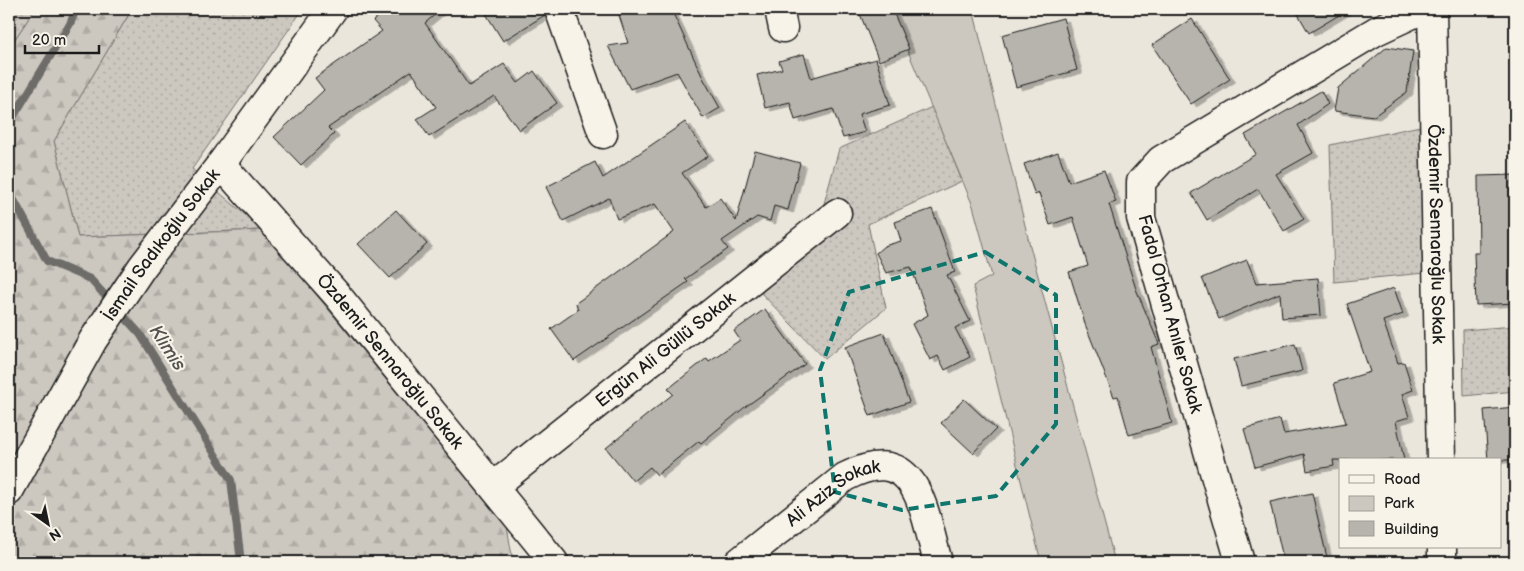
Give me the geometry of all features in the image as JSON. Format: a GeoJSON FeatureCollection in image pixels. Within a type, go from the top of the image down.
{"type":"FeatureCollection","features":[{"type":"Feature","properties":{"kind":"street","name":"İsmail Sadıkoğlu Sokak"},"geometry":{"type":"LineString","coordinates":[[9,492],[93,340],[142,267],[221,164],[333,9]]}},
{"type":"Feature","properties":{"kind":"street"},"geometry":{"type":"LineString","coordinates":[[559,9],[602,134]]}},
{"type":"Feature","properties":{"kind":"street","name":"Fadol Orhan Anıler Sokak"},"geometry":{"type":"LineString","coordinates":[[1240,562],[1141,218],[1141,182],[1161,160],[1376,31],[1423,9]]}},
{"type":"Feature","properties":{"kind":"street","name":"Özdemir Sennaroğlu Sokak"},"geometry":{"type":"LineString","coordinates":[[1432,9],[1441,458]]}},
{"type":"Feature","properties":{"kind":"street","name":"Özdemir Sennaroğlu Sokak"},"geometry":{"type":"LineString","coordinates":[[221,164],[338,295],[554,562]]}},
{"type":"Feature","properties":{"kind":"street","name":"Ergün Ali Güllü Sokak"},"geometry":{"type":"LineString","coordinates":[[494,486],[837,212]]}},
{"type":"Feature","properties":{"kind":"street","name":"Ali Aziz Sokak"},"geometry":{"type":"LineString","coordinates":[[739,562],[845,477],[864,467],[878,466],[893,467],[906,474],[917,492],[938,562]]}},
{"type":"Feature","properties":{"kind":"street"},"geometry":{"type":"LineString","coordinates":[[1442,548],[1442,562]]}},
{"type":"Feature","properties":{"kind":"highlighted area"},"geometry":{"type":"Polygon","coordinates":[[[985,252],[1056,295],[1056,424],[996,496],[902,510],[835,492],[820,370],[849,292],[985,252]]]}},
{"type":"Feature","properties":{"kind":"green space"},"geometry":{"type":"Polygon","coordinates":[[[9,9],[35,9],[9,48],[9,9]]]}},
{"type":"Feature","properties":{"kind":"green space"},"geometry":{"type":"Polygon","coordinates":[[[35,9],[132,9],[54,141],[78,237],[263,230],[507,526],[513,562],[9,562],[9,48],[35,9]]]}},
{"type":"Feature","properties":{"kind":"green space"},"geometry":{"type":"Polygon","coordinates":[[[132,9],[303,9],[192,169],[263,230],[78,237],[54,141],[132,9]]]}},
{"type":"Feature","properties":{"kind":"green space"},"geometry":{"type":"Polygon","coordinates":[[[892,9],[973,9],[1030,246],[1115,562],[1041,562],[973,286],[992,276],[973,206],[896,23],[892,9]]]}},
{"type":"Feature","properties":{"kind":"green space"},"geometry":{"type":"Polygon","coordinates":[[[932,107],[962,181],[868,224],[886,308],[825,359],[761,293],[812,247],[839,149],[932,107]]]}},
{"type":"Feature","properties":{"kind":"green space"},"geometry":{"type":"Polygon","coordinates":[[[1420,126],[1424,273],[1334,282],[1330,145],[1420,126]]]}},
{"type":"Feature","properties":{"kind":"green space"},"geometry":{"type":"Polygon","coordinates":[[[1515,326],[1515,391],[1464,396],[1463,330],[1515,326]]]}},
{"type":"Feature","properties":{"kind":"building"},"geometry":{"type":"Polygon","coordinates":[[[387,9],[442,9],[425,23],[469,86],[504,64],[518,83],[534,71],[557,103],[519,130],[494,96],[429,137],[417,119],[436,107],[411,71],[328,128],[334,134],[301,165],[274,137],[324,90],[315,78],[382,31],[373,21],[387,9]]]}},
{"type":"Feature","properties":{"kind":"building"},"geometry":{"type":"Polygon","coordinates":[[[483,9],[544,9],[545,15],[503,41],[483,9]]]}},
{"type":"Feature","properties":{"kind":"building"},"geometry":{"type":"Polygon","coordinates":[[[617,9],[671,9],[703,78],[720,108],[703,118],[677,72],[630,89],[608,46],[628,43],[617,9]]]}},
{"type":"Feature","properties":{"kind":"building"},"geometry":{"type":"Polygon","coordinates":[[[873,9],[892,9],[909,49],[879,61],[860,14],[873,9]]]}},
{"type":"Feature","properties":{"kind":"building"},"geometry":{"type":"Polygon","coordinates":[[[1295,9],[1349,9],[1309,33],[1295,9]]]}},
{"type":"Feature","properties":{"kind":"building"},"geometry":{"type":"Polygon","coordinates":[[[1063,18],[1077,70],[1016,87],[1002,35],[1063,18]]]}},
{"type":"Feature","properties":{"kind":"building"},"geometry":{"type":"Polygon","coordinates":[[[1192,19],[1230,79],[1191,104],[1152,45],[1192,19]]]}},
{"type":"Feature","properties":{"kind":"building"},"geometry":{"type":"Polygon","coordinates":[[[1387,47],[1413,51],[1407,92],[1374,116],[1334,111],[1338,88],[1387,47]]]}},
{"type":"Feature","properties":{"kind":"building"},"geometry":{"type":"Polygon","coordinates":[[[804,54],[811,78],[876,59],[890,105],[859,114],[865,132],[843,138],[833,109],[795,120],[790,102],[765,108],[757,75],[782,69],[779,61],[804,54]]]}},
{"type":"Feature","properties":{"kind":"building"},"geometry":{"type":"Polygon","coordinates":[[[1321,91],[1328,104],[1298,125],[1313,153],[1276,174],[1304,219],[1284,231],[1258,189],[1207,220],[1191,193],[1256,154],[1245,135],[1321,91]]]}},
{"type":"Feature","properties":{"kind":"building"},"geometry":{"type":"Polygon","coordinates":[[[685,122],[708,156],[682,173],[706,207],[720,198],[736,221],[755,151],[800,163],[788,210],[774,206],[770,221],[757,217],[722,241],[728,249],[685,279],[688,282],[574,361],[551,329],[578,310],[576,303],[674,232],[655,204],[617,219],[609,198],[563,221],[546,187],[595,162],[603,178],[685,122]]]}},
{"type":"Feature","properties":{"kind":"building"},"geometry":{"type":"Polygon","coordinates":[[[1058,152],[1069,182],[1104,170],[1116,202],[1109,204],[1136,289],[1159,344],[1151,347],[1172,423],[1129,435],[1118,396],[1114,397],[1085,324],[1069,272],[1088,266],[1073,217],[1050,225],[1039,193],[1035,195],[1024,164],[1058,152]]]}},
{"type":"Feature","properties":{"kind":"building"},"geometry":{"type":"Polygon","coordinates":[[[1515,175],[1515,303],[1476,305],[1474,253],[1479,253],[1478,176],[1515,175]]]}},
{"type":"Feature","properties":{"kind":"building"},"geometry":{"type":"Polygon","coordinates":[[[932,209],[955,272],[947,275],[970,321],[955,328],[970,357],[945,370],[938,356],[930,360],[912,324],[928,315],[911,267],[886,273],[876,253],[884,246],[901,241],[895,222],[932,209]]]}},
{"type":"Feature","properties":{"kind":"building"},"geometry":{"type":"Polygon","coordinates":[[[396,210],[427,244],[390,278],[358,244],[396,210]]]}},
{"type":"Feature","properties":{"kind":"building"},"geometry":{"type":"Polygon","coordinates":[[[1247,260],[1256,283],[1318,278],[1321,315],[1282,318],[1280,293],[1219,319],[1202,278],[1247,260]]]}},
{"type":"Feature","properties":{"kind":"building"},"geometry":{"type":"Polygon","coordinates":[[[1394,288],[1403,314],[1383,321],[1398,363],[1404,362],[1413,390],[1402,394],[1409,417],[1396,421],[1404,458],[1339,458],[1339,460],[1333,460],[1334,466],[1307,471],[1304,454],[1255,467],[1244,429],[1280,419],[1284,434],[1346,423],[1334,383],[1370,372],[1347,304],[1394,288]]]}},
{"type":"Feature","properties":{"kind":"building"},"geometry":{"type":"Polygon","coordinates":[[[765,309],[805,364],[745,407],[701,443],[699,441],[657,475],[650,467],[633,481],[606,448],[673,394],[668,389],[707,358],[709,361],[740,340],[734,331],[765,309]]]}},
{"type":"Feature","properties":{"kind":"building"},"geometry":{"type":"Polygon","coordinates":[[[884,333],[909,402],[870,416],[845,347],[884,333]]]}},
{"type":"Feature","properties":{"kind":"building"},"geometry":{"type":"Polygon","coordinates":[[[1295,344],[1302,371],[1241,386],[1234,359],[1295,344]]]}},
{"type":"Feature","properties":{"kind":"building"},"geometry":{"type":"Polygon","coordinates":[[[964,399],[996,429],[973,453],[941,423],[964,399]]]}},
{"type":"Feature","properties":{"kind":"building"},"geometry":{"type":"Polygon","coordinates":[[[1515,407],[1515,460],[1488,458],[1484,410],[1515,407]]]}},
{"type":"Feature","properties":{"kind":"building"},"geometry":{"type":"Polygon","coordinates":[[[1312,493],[1328,562],[1284,562],[1270,502],[1312,493]]]}},
{"type":"Feature","properties":{"kind":"waterway","name":"Klimis"},"geometry":{"type":"LineString","coordinates":[[9,124],[70,24],[76,9]]}},
{"type":"Feature","properties":{"kind":"waterway","name":"Klimis"},"geometry":{"type":"LineString","coordinates":[[9,191],[47,261],[90,279],[111,302]]}},
{"type":"Feature","properties":{"kind":"waterway","name":"Klimis"},"geometry":{"type":"LineString","coordinates":[[119,311],[140,334],[231,480],[241,562]]}}]}
